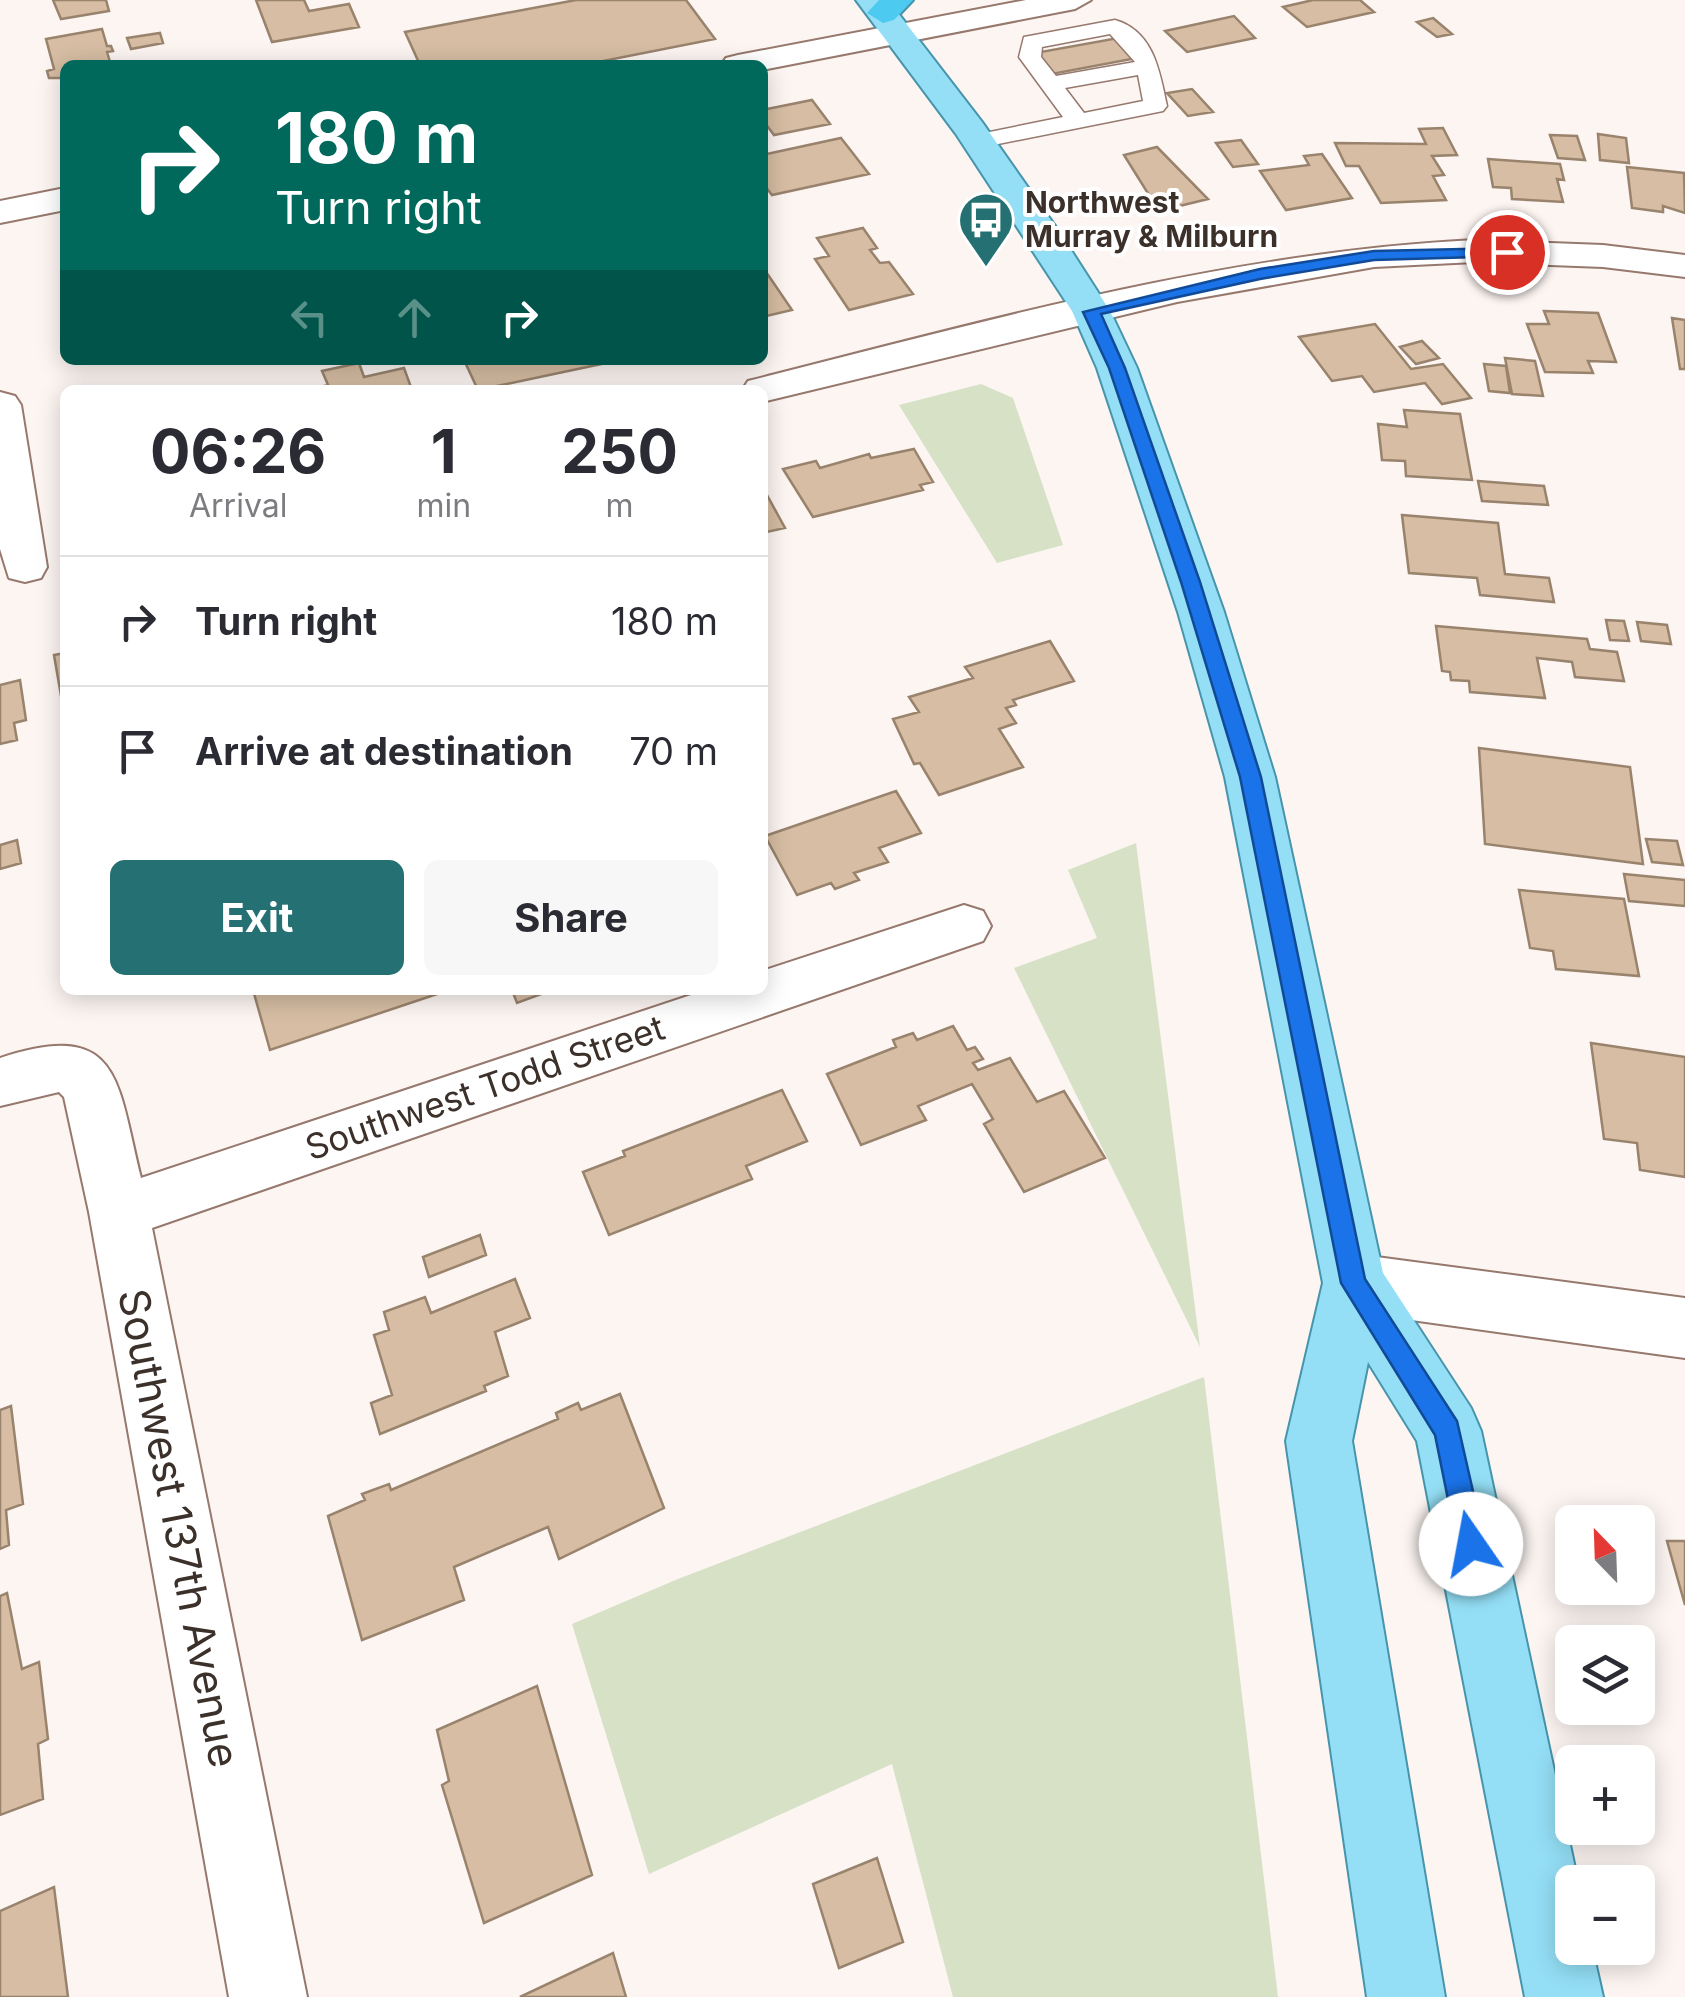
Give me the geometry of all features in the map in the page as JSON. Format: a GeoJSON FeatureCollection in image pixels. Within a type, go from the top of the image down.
{"type":"FeatureCollection","features":[{"type":"Feature","properties":{"kind":"main road"},"geometry":{"type":"LineString","coordinates":[[888,12],[1092,312],[1117,368],[1171,525],[1250,777],[1354,1283],[1448,1430],[1564,1997]]}},
{"type":"Feature","properties":{"kind":"main road"},"geometry":{"type":"LineString","coordinates":[[1354,1283],[1319,1441],[1406,1997]]}},
{"type":"Feature","properties":{"kind":"street"},"geometry":{"type":"LineString","coordinates":[[752,60],[888,12],[1060,3]]}},
{"type":"Feature","properties":{"kind":"street"},"geometry":{"type":"LineString","coordinates":[[0,212],[60,200]]}},
{"type":"Feature","properties":{"kind":"street"},"geometry":{"type":"LineString","coordinates":[[768,389],[1210,284],[1374,256],[1475,251],[1603,256],[1685,266]]}},
{"type":"Feature","properties":{"kind":"street"},"geometry":{"type":"LineString","coordinates":[[0,405],[30,566]]}},
{"type":"Feature","properties":{"kind":"street","name":"Southwest Todd Street"},"geometry":{"type":"LineString","coordinates":[[768,992],[964,926]]}},
{"type":"Feature","properties":{"kind":"street","name":"Southwest Todd Street"},"geometry":{"type":"LineString","coordinates":[[119,1212],[760,995]]}},
{"type":"Feature","properties":{"kind":"street","name":"Southwest 137th Avenue"},"geometry":{"type":"LineString","coordinates":[[0,1082],[36,1070],[71,1067],[90,1086],[119,1212],[268,1997]]}},
{"type":"Feature","properties":{"kind":"street"},"geometry":{"type":"LineString","coordinates":[[1354,1283],[1685,1328]]}},
{"type":"Feature","properties":{"kind":"lane"},"geometry":{"type":"LineString","coordinates":[[1060,3],[1076,40]]}},
{"type":"Feature","properties":{"kind":"lane"},"geometry":{"type":"LineString","coordinates":[[978,141],[1155,106],[1145,55],[1115,27],[1076,40],[1032,42],[1030,57],[1078,121]]}},
{"type":"Feature","properties":{"kind":"lane"},"geometry":{"type":"LineString","coordinates":[[1050,84],[1099,70],[1148,68]]}},
{"type":"Feature","properties":{"kind":"green space"},"geometry":{"type":"Polygon","coordinates":[[[981,384],[1013,398],[1063,545],[997,563],[899,405],[981,384]]]}},
{"type":"Feature","properties":{"kind":"green space"},"geometry":{"type":"Polygon","coordinates":[[[1136,843],[1200,1347],[1014,968],[1097,938],[1068,870],[1136,843]]]}},
{"type":"Feature","properties":{"kind":"green space"},"geometry":{"type":"Polygon","coordinates":[[[1204,1377],[1278,1997],[953,1997],[892,1764],[649,1874],[572,1624],[678,1579],[1204,1377]]]}},
{"type":"Feature","properties":{"kind":"building"},"geometry":{"type":"Polygon","coordinates":[[[53,0],[106,0],[109,11],[61,19],[53,0]]]}},
{"type":"Feature","properties":{"kind":"building"},"geometry":{"type":"Polygon","coordinates":[[[256,0],[304,0],[309,11],[349,4],[359,27],[272,42],[256,0]]]}},
{"type":"Feature","properties":{"kind":"building"},"geometry":{"type":"Polygon","coordinates":[[[576,0],[686,0],[715,39],[608,60],[418,60],[405,32],[576,0]]]}},
{"type":"Feature","properties":{"kind":"building"},"geometry":{"type":"Polygon","coordinates":[[[1313,0],[1360,0],[1374,12],[1307,27],[1283,7],[1313,0]]]}},
{"type":"Feature","properties":{"kind":"building"},"geometry":{"type":"Polygon","coordinates":[[[1234,16],[1255,38],[1187,52],[1165,31],[1234,16]]]}},
{"type":"Feature","properties":{"kind":"building"},"geometry":{"type":"Polygon","coordinates":[[[1433,18],[1452,34],[1437,37],[1417,22],[1433,18]]]}},
{"type":"Feature","properties":{"kind":"building"},"geometry":{"type":"Polygon","coordinates":[[[102,29],[107,46],[113,51],[107,52],[109,60],[60,60],[60,78],[49,78],[47,71],[54,69],[46,39],[102,29]]]}},
{"type":"Feature","properties":{"kind":"building"},"geometry":{"type":"Polygon","coordinates":[[[160,33],[163,43],[131,49],[127,38],[160,33]]]}},
{"type":"Feature","properties":{"kind":"building"},"geometry":{"type":"Polygon","coordinates":[[[1118,38],[1137,58],[1052,74],[1035,53],[1118,38]]]}},
{"type":"Feature","properties":{"kind":"building"},"geometry":{"type":"Polygon","coordinates":[[[1192,89],[1213,112],[1188,116],[1167,93],[1192,89]]]}},
{"type":"Feature","properties":{"kind":"building"},"geometry":{"type":"Polygon","coordinates":[[[812,100],[830,124],[774,135],[768,127],[768,109],[812,100]]]}},
{"type":"Feature","properties":{"kind":"building"},"geometry":{"type":"Polygon","coordinates":[[[1443,128],[1457,155],[1432,156],[1444,175],[1433,176],[1446,200],[1381,203],[1359,166],[1346,166],[1335,143],[1426,144],[1419,129],[1443,128]]]}},
{"type":"Feature","properties":{"kind":"building"},"geometry":{"type":"Polygon","coordinates":[[[1598,134],[1626,138],[1629,163],[1600,160],[1598,134]]]}},
{"type":"Feature","properties":{"kind":"building"},"geometry":{"type":"Polygon","coordinates":[[[1550,135],[1577,136],[1585,160],[1558,158],[1550,135]]]}},
{"type":"Feature","properties":{"kind":"building"},"geometry":{"type":"Polygon","coordinates":[[[841,138],[869,174],[772,195],[768,190],[768,154],[841,138]]]}},
{"type":"Feature","properties":{"kind":"building"},"geometry":{"type":"Polygon","coordinates":[[[1241,140],[1258,164],[1233,167],[1216,143],[1241,140]]]}},
{"type":"Feature","properties":{"kind":"building"},"geometry":{"type":"Polygon","coordinates":[[[1157,147],[1208,199],[1159,211],[1124,155],[1157,147]]]}},
{"type":"Feature","properties":{"kind":"building"},"geometry":{"type":"Polygon","coordinates":[[[1322,154],[1352,198],[1286,210],[1260,171],[1309,165],[1304,156],[1322,154]]]}},
{"type":"Feature","properties":{"kind":"building"},"geometry":{"type":"Polygon","coordinates":[[[1488,159],[1560,164],[1564,180],[1557,179],[1563,202],[1512,199],[1511,188],[1493,187],[1488,159]]]}},
{"type":"Feature","properties":{"kind":"building"},"geometry":{"type":"Polygon","coordinates":[[[1627,167],[1684,173],[1685,213],[1663,206],[1663,212],[1632,208],[1627,167]]]}},
{"type":"Feature","properties":{"kind":"building"},"geometry":{"type":"Polygon","coordinates":[[[863,228],[877,248],[870,250],[880,263],[889,262],[913,294],[849,310],[815,259],[829,256],[817,238],[863,228]]]}},
{"type":"Feature","properties":{"kind":"building"},"geometry":{"type":"Polygon","coordinates":[[[768,275],[792,310],[768,316],[768,275]]]}},
{"type":"Feature","properties":{"kind":"building"},"geometry":{"type":"Polygon","coordinates":[[[1544,311],[1598,313],[1616,362],[1588,361],[1593,373],[1545,372],[1527,324],[1549,324],[1544,311]]]}},
{"type":"Feature","properties":{"kind":"building"},"geometry":{"type":"Polygon","coordinates":[[[1672,318],[1685,320],[1685,369],[1680,369],[1672,318]]]}},
{"type":"Feature","properties":{"kind":"building"},"geometry":{"type":"Polygon","coordinates":[[[1375,324],[1411,369],[1443,364],[1471,398],[1442,404],[1425,383],[1374,392],[1362,376],[1332,381],[1299,337],[1375,324]]]}},
{"type":"Feature","properties":{"kind":"building"},"geometry":{"type":"Polygon","coordinates":[[[1422,341],[1439,358],[1416,364],[1400,347],[1422,341]]]}},
{"type":"Feature","properties":{"kind":"building"},"geometry":{"type":"Polygon","coordinates":[[[1505,358],[1535,361],[1543,396],[1512,394],[1505,358]]]}},
{"type":"Feature","properties":{"kind":"building"},"geometry":{"type":"Polygon","coordinates":[[[1484,364],[1506,366],[1510,393],[1489,391],[1484,364]]]}},
{"type":"Feature","properties":{"kind":"building"},"geometry":{"type":"Polygon","coordinates":[[[360,365],[364,377],[404,368],[410,385],[328,385],[322,371],[360,365]]]}},
{"type":"Feature","properties":{"kind":"building"},"geometry":{"type":"Polygon","coordinates":[[[466,365],[597,365],[502,385],[476,385],[466,365]]]}},
{"type":"Feature","properties":{"kind":"building"},"geometry":{"type":"Polygon","coordinates":[[[1404,410],[1460,414],[1472,480],[1406,476],[1405,461],[1382,460],[1378,424],[1407,427],[1404,410]]]}},
{"type":"Feature","properties":{"kind":"building"},"geometry":{"type":"Polygon","coordinates":[[[914,449],[933,482],[920,485],[923,490],[813,517],[783,469],[816,461],[820,468],[869,454],[871,458],[914,449]]]}},
{"type":"Feature","properties":{"kind":"building"},"geometry":{"type":"Polygon","coordinates":[[[1478,481],[1544,486],[1548,505],[1482,501],[1478,481]]]}},
{"type":"Feature","properties":{"kind":"building"},"geometry":{"type":"Polygon","coordinates":[[[768,497],[785,528],[768,532],[768,497]]]}},
{"type":"Feature","properties":{"kind":"building"},"geometry":{"type":"Polygon","coordinates":[[[1402,515],[1498,523],[1505,574],[1549,578],[1554,602],[1480,595],[1477,578],[1409,573],[1402,515]]]}},
{"type":"Feature","properties":{"kind":"building"},"geometry":{"type":"Polygon","coordinates":[[[1606,620],[1624,621],[1629,641],[1610,640],[1606,620]]]}},
{"type":"Feature","properties":{"kind":"building"},"geometry":{"type":"Polygon","coordinates":[[[1637,622],[1667,625],[1671,644],[1641,641],[1637,622]]]}},
{"type":"Feature","properties":{"kind":"building"},"geometry":{"type":"Polygon","coordinates":[[[1436,626],[1587,639],[1590,649],[1617,652],[1624,681],[1575,677],[1572,662],[1537,658],[1545,698],[1470,692],[1469,681],[1451,680],[1450,672],[1442,671],[1436,626]]]}},
{"type":"Feature","properties":{"kind":"building"},"geometry":{"type":"Polygon","coordinates":[[[1050,641],[1074,681],[1013,700],[1016,705],[1006,708],[1016,723],[999,729],[1023,767],[939,795],[920,763],[914,764],[893,719],[919,712],[909,697],[973,678],[965,667],[1050,641]]]}},
{"type":"Feature","properties":{"kind":"building"},"geometry":{"type":"Polygon","coordinates":[[[60,654],[60,690],[54,655],[60,654]]]}},
{"type":"Feature","properties":{"kind":"building"},"geometry":{"type":"Polygon","coordinates":[[[20,680],[26,720],[14,723],[17,740],[0,744],[0,685],[20,680]]]}},
{"type":"Feature","properties":{"kind":"building"},"geometry":{"type":"Polygon","coordinates":[[[1479,748],[1630,767],[1643,864],[1485,844],[1479,748]]]}},
{"type":"Feature","properties":{"kind":"building"},"geometry":{"type":"Polygon","coordinates":[[[896,791],[921,833],[879,848],[888,862],[854,873],[859,880],[835,889],[831,883],[797,895],[768,835],[896,791]]]}},
{"type":"Feature","properties":{"kind":"building"},"geometry":{"type":"Polygon","coordinates":[[[1646,839],[1677,841],[1683,865],[1652,862],[1646,839]]]}},
{"type":"Feature","properties":{"kind":"building"},"geometry":{"type":"Polygon","coordinates":[[[17,840],[21,863],[0,869],[0,845],[17,840]]]}},
{"type":"Feature","properties":{"kind":"building"},"geometry":{"type":"Polygon","coordinates":[[[1624,874],[1685,880],[1685,906],[1629,901],[1624,874]]]}},
{"type":"Feature","properties":{"kind":"building"},"geometry":{"type":"Polygon","coordinates":[[[1519,890],[1624,899],[1639,976],[1556,969],[1553,951],[1530,948],[1519,890]]]}},
{"type":"Feature","properties":{"kind":"building"},"geometry":{"type":"Polygon","coordinates":[[[254,995],[434,995],[270,1050],[254,995]]]}},
{"type":"Feature","properties":{"kind":"building"},"geometry":{"type":"Polygon","coordinates":[[[514,995],[539,995],[517,1003],[514,995]]]}},
{"type":"Feature","properties":{"kind":"building"},"geometry":{"type":"Polygon","coordinates":[[[953,1026],[967,1050],[975,1047],[983,1059],[973,1063],[978,1070],[1010,1058],[1037,1102],[1064,1091],[1105,1158],[1024,1192],[984,1124],[993,1119],[972,1084],[918,1106],[926,1120],[861,1145],[827,1074],[896,1047],[893,1040],[913,1033],[917,1040],[953,1026]]]}},
{"type":"Feature","properties":{"kind":"building"},"geometry":{"type":"Polygon","coordinates":[[[1591,1043],[1685,1057],[1685,1177],[1640,1170],[1637,1143],[1604,1139],[1591,1043]]]}},
{"type":"Feature","properties":{"kind":"building"},"geometry":{"type":"Polygon","coordinates":[[[782,1090],[807,1141],[746,1166],[752,1179],[609,1235],[583,1172],[625,1156],[623,1151],[782,1090]]]}},
{"type":"Feature","properties":{"kind":"building"},"geometry":{"type":"Polygon","coordinates":[[[480,1235],[486,1255],[429,1277],[423,1257],[480,1235]]]}},
{"type":"Feature","properties":{"kind":"building"},"geometry":{"type":"Polygon","coordinates":[[[515,1279],[530,1318],[495,1332],[508,1376],[484,1386],[486,1391],[380,1434],[371,1403],[392,1395],[374,1335],[389,1330],[384,1312],[425,1297],[431,1313],[515,1279]]]}},
{"type":"Feature","properties":{"kind":"building"},"geometry":{"type":"Polygon","coordinates":[[[620,1394],[664,1508],[559,1559],[548,1527],[454,1567],[464,1600],[362,1640],[328,1516],[365,1500],[362,1494],[389,1484],[391,1490],[558,1419],[556,1413],[578,1403],[581,1410],[620,1394]]]}},
{"type":"Feature","properties":{"kind":"building"},"geometry":{"type":"Polygon","coordinates":[[[11,1406],[23,1504],[6,1510],[9,1545],[0,1549],[0,1410],[11,1406]]]}},
{"type":"Feature","properties":{"kind":"building"},"geometry":{"type":"Polygon","coordinates":[[[1667,1541],[1685,1541],[1685,1605],[1667,1541]]]}},
{"type":"Feature","properties":{"kind":"building"},"geometry":{"type":"Polygon","coordinates":[[[7,1593],[22,1669],[39,1662],[48,1739],[38,1744],[43,1799],[0,1815],[0,1596],[7,1593]]]}},
{"type":"Feature","properties":{"kind":"building"},"geometry":{"type":"Polygon","coordinates":[[[537,1686],[592,1875],[484,1923],[442,1785],[449,1781],[437,1730],[537,1686]]]}},
{"type":"Feature","properties":{"kind":"building"},"geometry":{"type":"Polygon","coordinates":[[[877,1858],[903,1942],[839,1968],[813,1884],[877,1858]]]}},
{"type":"Feature","properties":{"kind":"building"},"geometry":{"type":"Polygon","coordinates":[[[54,1887],[68,1997],[0,1997],[0,1911],[54,1887]]]}},
{"type":"Feature","properties":{"kind":"building"},"geometry":{"type":"Polygon","coordinates":[[[613,1953],[626,1997],[520,1997],[613,1953]]]}},
{"type":"Feature","properties":{"kind":"place","name":"Northwest Murray & Milburn"},"geometry":{"type":"Point","coordinates":[986,269]}},
{"type":"Feature","properties":{"kind":"route"},"geometry":{"type":"LineString","coordinates":[[1471,1544],[1448,1430],[1354,1283],[1250,777],[1190,582],[1117,368],[1092,312],[1176,290],[1288,268],[1374,256],[1507,252]]}}]}
